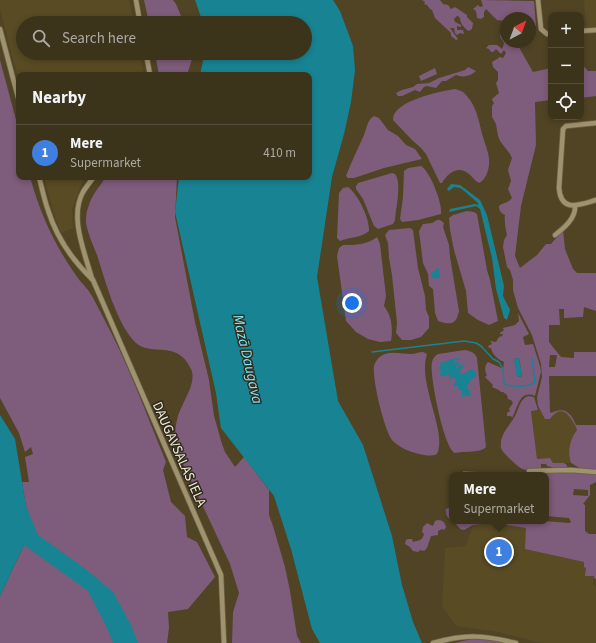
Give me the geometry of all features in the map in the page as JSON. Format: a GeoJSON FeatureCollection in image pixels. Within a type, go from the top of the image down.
{"type":"FeatureCollection","features":[{"type":"Feature","properties":{"kind":"street"},"geometry":{"type":"LineString","coordinates":[[136,0],[139,16]]}},
{"type":"Feature","properties":{"kind":"street"},"geometry":{"type":"LineString","coordinates":[[538,0],[541,29],[548,34]]}},
{"type":"Feature","properties":{"kind":"street"},"geometry":{"type":"LineString","coordinates":[[0,29],[16,90]]}},
{"type":"Feature","properties":{"kind":"street"},"geometry":{"type":"LineString","coordinates":[[584,31],[596,30]]}},
{"type":"Feature","properties":{"kind":"street"},"geometry":{"type":"LineString","coordinates":[[147,60],[149,72]]}},
{"type":"Feature","properties":{"kind":"street"},"geometry":{"type":"LineString","coordinates":[[596,122],[566,126],[562,131],[559,194],[567,205],[575,206],[596,200]]}},
{"type":"Feature","properties":{"kind":"street","name":"DAUGAVSALAS IELA"},"geometry":{"type":"LineString","coordinates":[[40,180],[48,210],[59,236],[84,272],[92,280]]}},
{"type":"Feature","properties":{"kind":"street","name":"DAUGAVSALAS IELA"},"geometry":{"type":"LineString","coordinates":[[92,180],[83,192],[79,201],[77,221],[92,280],[221,576],[224,643]]}},
{"type":"Feature","properties":{"kind":"street"},"geometry":{"type":"LineString","coordinates":[[554,235],[570,221],[575,213],[575,206]]}},
{"type":"Feature","properties":{"kind":"street"},"geometry":{"type":"LineString","coordinates":[[529,471],[571,470],[596,472]]}},
{"type":"Feature","properties":{"kind":"street"},"geometry":{"type":"LineString","coordinates":[[435,642],[475,636],[496,638],[516,643]]}},
{"type":"Feature","properties":{"kind":"shaded area"},"geometry":{"type":"Polygon","coordinates":[[[0,0],[129,0],[132,16],[16,16],[16,60],[141,60],[143,72],[17,72],[0,9],[0,0]]]}},
{"type":"Feature","properties":{"kind":"shaded area"},"geometry":{"type":"Polygon","coordinates":[[[144,0],[173,0],[181,16],[147,16],[144,0]]]}},
{"type":"Feature","properties":{"kind":"shaded area"},"geometry":{"type":"Polygon","coordinates":[[[422,0],[440,0],[451,9],[455,7],[467,15],[473,23],[472,29],[469,31],[465,28],[461,23],[460,18],[457,16],[454,19],[455,22],[461,25],[461,27],[457,26],[457,30],[463,30],[464,34],[460,33],[457,35],[454,28],[450,28],[458,39],[456,40],[451,36],[451,33],[435,18],[432,10],[424,4],[425,2],[422,0]]]}},
{"type":"Feature","properties":{"kind":"shaded area"},"geometry":{"type":"Polygon","coordinates":[[[481,0],[534,1],[535,12],[500,12],[500,20],[497,20],[486,9],[484,12],[484,17],[481,19],[477,18],[476,11],[473,9],[478,5],[480,7],[483,6],[481,0]]]}},
{"type":"Feature","properties":{"kind":"shaded area"},"geometry":{"type":"Polygon","coordinates":[[[584,0],[596,0],[596,27],[586,28],[584,0]]]}},
{"type":"Feature","properties":{"kind":"shaded area"},"geometry":{"type":"Polygon","coordinates":[[[489,45],[497,45],[502,49],[520,48],[533,72],[548,69],[548,100],[535,102],[536,145],[521,206],[515,256],[520,268],[537,255],[546,244],[551,244],[563,230],[565,249],[573,269],[577,273],[596,273],[596,311],[584,307],[583,317],[564,318],[564,309],[559,309],[560,325],[549,325],[549,342],[561,357],[574,358],[574,352],[596,352],[596,376],[549,376],[550,412],[560,410],[567,412],[570,414],[576,425],[596,425],[596,470],[583,470],[571,463],[569,454],[570,446],[577,430],[568,415],[559,412],[553,415],[550,419],[545,419],[538,406],[537,397],[542,377],[541,364],[532,335],[518,308],[513,290],[513,280],[510,270],[507,267],[503,247],[504,240],[507,235],[505,215],[500,212],[499,208],[499,206],[512,198],[508,189],[511,181],[508,170],[512,158],[500,141],[496,124],[492,117],[492,106],[494,103],[492,100],[499,93],[496,83],[498,80],[498,72],[493,67],[492,62],[500,57],[503,58],[506,53],[504,50],[501,54],[496,49],[491,52],[486,48],[489,45]],[[550,355],[549,367],[555,367],[557,355],[550,355]]]}},
{"type":"Feature","properties":{"kind":"shaded area"},"geometry":{"type":"Polygon","coordinates":[[[0,60],[16,120],[16,180],[31,180],[42,214],[53,237],[78,279],[92,296],[112,334],[121,352],[166,462],[163,470],[171,502],[185,516],[187,537],[197,542],[215,577],[188,609],[168,612],[169,628],[167,643],[0,643],[0,596],[24,545],[29,514],[26,506],[22,482],[29,482],[25,457],[33,454],[31,447],[25,452],[19,433],[0,398],[0,60]]]}},
{"type":"Feature","properties":{"kind":"shaded area"},"geometry":{"type":"Polygon","coordinates":[[[156,60],[192,60],[188,72],[158,72],[156,60]]]}},
{"type":"Feature","properties":{"kind":"shaded area"},"geometry":{"type":"Polygon","coordinates":[[[584,66],[588,71],[596,71],[596,96],[584,98],[584,66]]]}},
{"type":"Feature","properties":{"kind":"shaded area"},"geometry":{"type":"Polygon","coordinates":[[[468,67],[476,71],[467,76],[456,75],[446,81],[442,81],[436,88],[427,86],[420,92],[415,90],[402,96],[398,96],[396,93],[417,84],[429,83],[439,78],[465,70],[468,67]]]}},
{"type":"Feature","properties":{"kind":"shaded area"},"geometry":{"type":"Polygon","coordinates":[[[435,68],[437,74],[421,81],[419,76],[435,68]]]}},
{"type":"Feature","properties":{"kind":"shaded area"},"geometry":{"type":"Polygon","coordinates":[[[455,89],[464,93],[473,104],[488,153],[488,169],[484,179],[479,183],[465,171],[458,170],[451,173],[442,183],[440,183],[426,154],[393,120],[395,113],[400,107],[408,102],[439,92],[455,89]]]}},
{"type":"Feature","properties":{"kind":"shaded area"},"geometry":{"type":"Polygon","coordinates":[[[374,116],[379,118],[388,130],[398,136],[406,145],[415,149],[422,159],[384,168],[354,178],[348,178],[346,176],[350,166],[369,122],[374,116]]]}},
{"type":"Feature","properties":{"kind":"shaded area"},"geometry":{"type":"Polygon","coordinates":[[[421,166],[425,169],[435,188],[440,203],[441,214],[418,220],[402,222],[400,219],[404,171],[408,168],[421,166]]]}},
{"type":"Feature","properties":{"kind":"shaded area"},"geometry":{"type":"Polygon","coordinates":[[[392,173],[395,174],[398,183],[395,220],[393,224],[378,229],[374,226],[363,199],[356,189],[356,186],[358,183],[392,173]]]}},
{"type":"Feature","properties":{"kind":"shaded area"},"geometry":{"type":"Polygon","coordinates":[[[45,180],[83,180],[72,209],[73,228],[61,233],[45,180]]]}},
{"type":"Feature","properties":{"kind":"shaded area"},"geometry":{"type":"Polygon","coordinates":[[[104,180],[177,180],[175,217],[195,322],[209,380],[214,416],[225,452],[235,467],[244,457],[269,490],[269,515],[285,567],[297,636],[301,643],[232,643],[233,612],[239,593],[230,564],[178,453],[175,432],[176,424],[188,394],[193,375],[185,360],[179,354],[172,351],[149,349],[136,343],[129,335],[117,314],[86,223],[87,211],[96,192],[104,180]]]}},
{"type":"Feature","properties":{"kind":"shaded area"},"geometry":{"type":"Polygon","coordinates":[[[348,187],[356,195],[363,207],[368,220],[369,231],[362,235],[340,241],[337,238],[339,193],[343,188],[348,187]]]}},
{"type":"Feature","properties":{"kind":"shaded area"},"geometry":{"type":"Polygon","coordinates":[[[467,211],[477,214],[498,321],[489,325],[468,313],[466,291],[454,250],[450,230],[449,218],[453,215],[467,211]]]}},
{"type":"Feature","properties":{"kind":"shaded area"},"geometry":{"type":"Polygon","coordinates":[[[437,220],[444,223],[443,227],[449,245],[459,311],[458,316],[452,323],[438,321],[435,313],[433,289],[429,286],[428,274],[423,263],[419,231],[423,224],[432,223],[437,220]]]}},
{"type":"Feature","properties":{"kind":"shaded area"},"geometry":{"type":"Polygon","coordinates":[[[410,228],[413,230],[418,268],[425,296],[426,310],[429,317],[429,328],[421,337],[411,340],[402,340],[396,333],[397,323],[392,275],[388,243],[385,235],[389,230],[410,228]]]}},
{"type":"Feature","properties":{"kind":"shaded area"},"geometry":{"type":"Polygon","coordinates":[[[377,237],[380,244],[386,296],[384,306],[389,314],[392,327],[391,341],[380,342],[368,339],[356,332],[346,321],[337,256],[339,248],[343,245],[357,245],[373,240],[377,237]]]}},
{"type":"Feature","properties":{"kind":"shaded area"},"geometry":{"type":"Polygon","coordinates":[[[518,313],[529,334],[523,337],[525,345],[533,344],[541,372],[535,396],[526,395],[522,397],[512,418],[511,416],[507,416],[507,413],[510,411],[509,409],[513,403],[508,399],[507,395],[492,387],[493,385],[485,377],[487,375],[485,369],[488,362],[503,369],[504,362],[496,356],[488,346],[492,344],[490,341],[496,342],[499,337],[502,336],[503,334],[500,333],[504,330],[503,328],[515,325],[519,321],[518,313]],[[519,358],[514,359],[518,377],[522,376],[519,358]]]}},
{"type":"Feature","properties":{"kind":"shaded area"},"geometry":{"type":"Polygon","coordinates":[[[465,350],[472,352],[477,358],[486,447],[476,451],[455,453],[446,439],[442,426],[435,395],[432,362],[434,357],[438,354],[465,350]]]}},
{"type":"Feature","properties":{"kind":"shaded area"},"geometry":{"type":"Polygon","coordinates":[[[423,352],[427,354],[425,366],[426,379],[439,434],[437,454],[428,456],[408,451],[397,445],[392,440],[382,415],[374,372],[376,362],[384,354],[411,354],[423,352]]]}},
{"type":"Feature","properties":{"kind":"shaded area"},"geometry":{"type":"Polygon","coordinates":[[[528,396],[534,397],[538,410],[531,411],[537,459],[550,458],[553,463],[564,463],[567,465],[567,468],[556,470],[547,466],[546,464],[541,464],[541,469],[522,469],[517,466],[501,449],[503,434],[515,416],[521,402],[528,396]]]}},
{"type":"Feature","properties":{"kind":"shaded area"},"geometry":{"type":"Polygon","coordinates":[[[550,410],[551,413],[560,410],[569,413],[576,425],[577,430],[574,435],[569,458],[571,463],[553,463],[550,458],[537,459],[531,411],[550,410]]]}},
{"type":"Feature","properties":{"kind":"shaded area"},"geometry":{"type":"Polygon","coordinates":[[[572,471],[596,475],[596,482],[590,485],[590,495],[583,504],[585,505],[585,531],[589,534],[596,534],[596,579],[594,576],[585,576],[586,568],[584,567],[584,562],[525,549],[526,528],[500,524],[549,524],[549,521],[571,522],[569,518],[549,516],[549,472],[545,472],[572,471]],[[574,489],[573,495],[588,496],[588,490],[574,489]]]}},
{"type":"Feature","properties":{"kind":"shaded area"},"geometry":{"type":"Polygon","coordinates":[[[448,508],[449,519],[446,513],[446,509],[448,508]]]}},
{"type":"Feature","properties":{"kind":"shaded area"},"geometry":{"type":"Polygon","coordinates":[[[438,520],[444,522],[446,527],[444,530],[442,529],[438,531],[438,535],[431,536],[427,548],[424,551],[413,551],[405,544],[406,540],[408,539],[412,539],[413,542],[421,539],[424,534],[422,532],[423,527],[427,523],[433,526],[435,521],[438,520]]]}},
{"type":"Feature","properties":{"kind":"shaded area"},"geometry":{"type":"Polygon","coordinates":[[[456,524],[484,524],[473,525],[464,530],[460,529],[456,524]]]}},
{"type":"Feature","properties":{"kind":"shaded area"},"geometry":{"type":"Polygon","coordinates":[[[500,524],[526,528],[538,552],[584,562],[586,568],[594,576],[593,585],[596,586],[596,643],[542,643],[498,632],[456,626],[442,606],[445,548],[466,546],[473,525],[500,524]]]}},
{"type":"Feature","properties":{"kind":"shaded area"},"geometry":{"type":"Polygon","coordinates":[[[472,639],[492,640],[501,642],[454,643],[472,639]]]}},
{"type":"Feature","properties":{"kind":"water","name":"Mazā Daugava"},"geometry":{"type":"Polygon","coordinates":[[[195,0],[333,0],[340,11],[353,46],[355,70],[351,102],[332,177],[317,277],[338,401],[363,445],[392,536],[402,585],[413,622],[422,643],[320,643],[312,629],[291,549],[274,496],[221,428],[216,393],[175,212],[179,180],[312,180],[312,72],[201,72],[203,60],[312,60],[312,16],[201,16],[195,0]]]}},
{"type":"Feature","properties":{"kind":"water"},"geometry":{"type":"Polygon","coordinates":[[[451,184],[460,185],[480,200],[487,215],[504,286],[503,296],[510,310],[507,320],[504,318],[496,289],[492,258],[480,209],[476,206],[449,212],[450,209],[475,204],[478,205],[478,203],[460,188],[454,187],[449,191],[447,189],[451,184]]]}},
{"type":"Feature","properties":{"kind":"water"},"geometry":{"type":"Polygon","coordinates":[[[437,268],[439,269],[440,277],[435,279],[433,278],[431,272],[435,271],[437,268]]]}},
{"type":"Feature","properties":{"kind":"water"},"geometry":{"type":"Polygon","coordinates":[[[456,358],[462,359],[454,361],[453,363],[458,362],[460,364],[456,367],[457,368],[462,364],[464,366],[460,371],[461,375],[472,369],[475,371],[476,376],[470,381],[467,387],[472,395],[464,395],[462,397],[462,391],[459,390],[457,385],[454,387],[453,385],[456,381],[454,377],[449,380],[449,374],[443,377],[440,375],[441,371],[439,368],[441,363],[456,358]]]}},
{"type":"Feature","properties":{"kind":"water"},"geometry":{"type":"Polygon","coordinates":[[[519,358],[522,376],[517,377],[514,359],[519,358]]]}},
{"type":"Feature","properties":{"kind":"water"},"geometry":{"type":"Polygon","coordinates":[[[0,415],[15,439],[26,506],[38,535],[87,570],[113,592],[132,627],[138,643],[113,643],[88,591],[24,545],[0,596],[0,415]]]}},
{"type":"Feature","properties":{"kind":"waterway"},"geometry":{"type":"LineString","coordinates":[[372,352],[464,341],[476,343],[481,346],[493,359],[499,362],[503,369],[504,383],[510,386],[524,386],[535,382],[532,358]]}},
{"type":"Feature","properties":{"kind":"place","name":"Mere"},"geometry":{"type":"Point","coordinates":[499,552]}}]}
